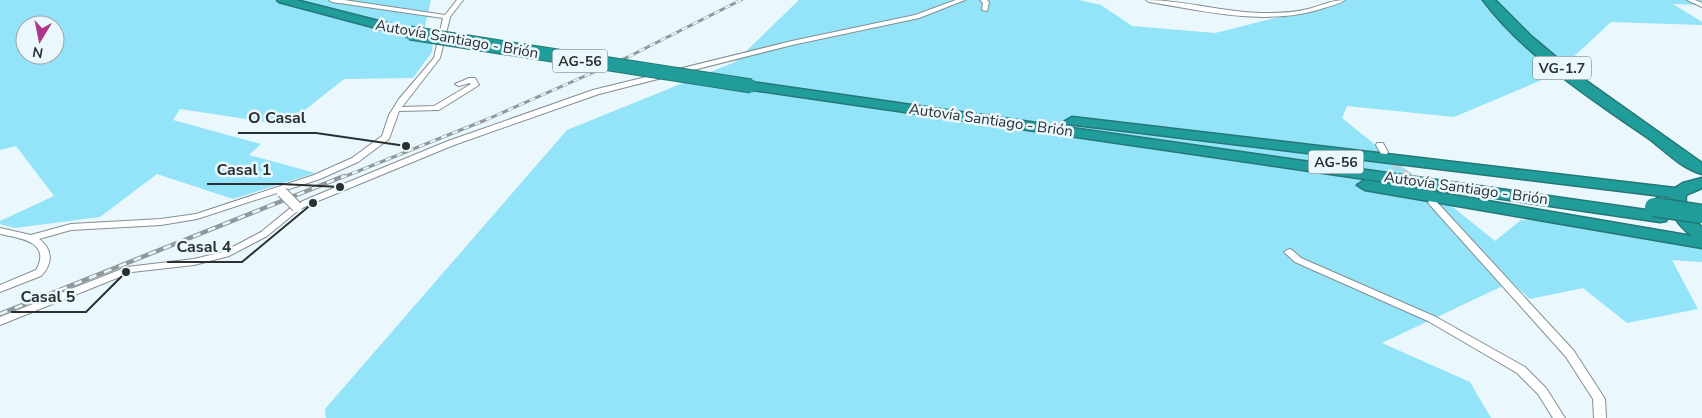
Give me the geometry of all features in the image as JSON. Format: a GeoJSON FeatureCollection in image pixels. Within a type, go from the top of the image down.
{"type":"FeatureCollection","features":[{"type":"Feature","properties":{"kind":"highway","name":"Autovía Santiago - Brión"},"geometry":{"type":"LineString","coordinates":[[283,0],[362,22],[414,30],[515,51],[1018,117],[1657,212],[1702,223]]}},
{"type":"Feature","properties":{"kind":"highway","name":"Autovía Santiago - Brión"},"geometry":{"type":"LineString","coordinates":[[309,0],[414,30]]}},
{"type":"Feature","properties":{"kind":"highway","name":"VG-1.7"},"geometry":{"type":"LineString","coordinates":[[1489,0],[1548,56],[1641,128],[1702,169]]}},
{"type":"Feature","properties":{"kind":"highway","name":"Autovía Santiago - Brión"},"geometry":{"type":"LineString","coordinates":[[754,82],[1033,126],[1657,212],[1702,214]]}},
{"type":"Feature","properties":{"kind":"highway"},"geometry":{"type":"LineString","coordinates":[[1018,117],[1048,118],[1690,188]]}},
{"type":"Feature","properties":{"kind":"highway"},"geometry":{"type":"LineString","coordinates":[[1033,126],[1067,135],[1702,243]]}},
{"type":"Feature","properties":{"kind":"highway","name":"VG-1.7"},"geometry":{"type":"LineString","coordinates":[[1641,128],[1685,170],[1690,179],[1690,188]]}},
{"type":"Feature","properties":{"kind":"highway"},"geometry":{"type":"LineString","coordinates":[[1690,188],[1675,204],[1682,218],[1702,235]]}},
{"type":"Feature","properties":{"kind":"street"},"geometry":{"type":"LineString","coordinates":[[332,0],[354,5],[447,16]]}},
{"type":"Feature","properties":{"kind":"street"},"geometry":{"type":"LineString","coordinates":[[0,231],[32,238],[71,227],[161,222],[197,216],[281,190],[340,168],[367,152],[386,137],[403,99],[437,58],[447,16],[460,0]]}},
{"type":"Feature","properties":{"kind":"street"},"geometry":{"type":"LineString","coordinates":[[0,322],[112,274],[130,269],[194,262],[226,254],[264,234],[297,207],[451,143],[596,92],[792,43],[917,17],[962,0]]}},
{"type":"Feature","properties":{"kind":"street"},"geometry":{"type":"LineString","coordinates":[[984,0],[986,2],[985,10]]}},
{"type":"Feature","properties":{"kind":"street"},"geometry":{"type":"LineString","coordinates":[[1148,0],[1215,10],[1280,14],[1300,13],[1342,0]]}},
{"type":"Feature","properties":{"kind":"street"},"geometry":{"type":"LineString","coordinates":[[1690,0],[1702,5]]}},
{"type":"Feature","properties":{"kind":"street"},"geometry":{"type":"LineString","coordinates":[[397,109],[436,108],[475,85],[472,80],[458,84]]}},
{"type":"Feature","properties":{"kind":"street"},"geometry":{"type":"LineString","coordinates":[[281,190],[297,207]]}},
{"type":"Feature","properties":{"kind":"street"},"geometry":{"type":"LineString","coordinates":[[1432,202],[1570,354],[1599,399],[1600,418]]}},
{"type":"Feature","properties":{"kind":"street"},"geometry":{"type":"LineString","coordinates":[[0,289],[41,272],[46,255],[45,250],[32,238]]}},
{"type":"Feature","properties":{"kind":"street"},"geometry":{"type":"LineString","coordinates":[[1289,252],[1298,260],[1432,319],[1521,370],[1542,391],[1559,418]]}},
{"type":"Feature","properties":{"kind":"shaded area"},"geometry":{"type":"Polygon","coordinates":[[[0,0],[431,0],[422,39],[433,42],[432,52],[413,78],[344,79],[286,125],[180,109],[173,120],[261,144],[249,155],[315,173],[233,199],[157,174],[100,217],[15,228],[0,224],[0,221],[54,196],[16,146],[0,150],[0,0]]]}},
{"type":"Feature","properties":{"kind":"shaded area"},"geometry":{"type":"Polygon","coordinates":[[[799,0],[1079,0],[1101,5],[1132,26],[1215,33],[1336,3],[1337,0],[1702,0],[1702,5],[1673,4],[1702,22],[1702,25],[1611,22],[1554,75],[1454,117],[1347,106],[1342,118],[1495,241],[1521,220],[1550,221],[1702,249],[1702,262],[1672,260],[1698,309],[1627,323],[1583,288],[1530,299],[1511,282],[1382,343],[1470,382],[1491,418],[326,418],[325,409],[567,130],[735,62],[799,0]]]}},
{"type":"Feature","properties":{"kind":"tunnel"},"geometry":{"type":"LineString","coordinates":[[1387,155],[1409,178]]}},
{"type":"Feature","properties":{"kind":"tunnel"},"geometry":{"type":"LineString","coordinates":[[1407,176],[1427,197]]}},
{"type":"Feature","properties":{"kind":"railway"},"geometry":{"type":"LineString","coordinates":[[341,178],[488,119],[630,56],[741,0]]}},
{"type":"Feature","properties":{"kind":"railway"},"geometry":{"type":"LineString","coordinates":[[0,314],[344,176]]}},
{"type":"Feature","properties":{"kind":"place","name":"O Casal"},"geometry":{"type":"Point","coordinates":[406,146]}},
{"type":"Feature","properties":{"kind":"place","name":"Casal 1"},"geometry":{"type":"Point","coordinates":[340,187]}},
{"type":"Feature","properties":{"kind":"place","name":"Casal 4"},"geometry":{"type":"Point","coordinates":[313,203]}},
{"type":"Feature","properties":{"kind":"place","name":"Casal 5"},"geometry":{"type":"Point","coordinates":[126,272]}}]}
